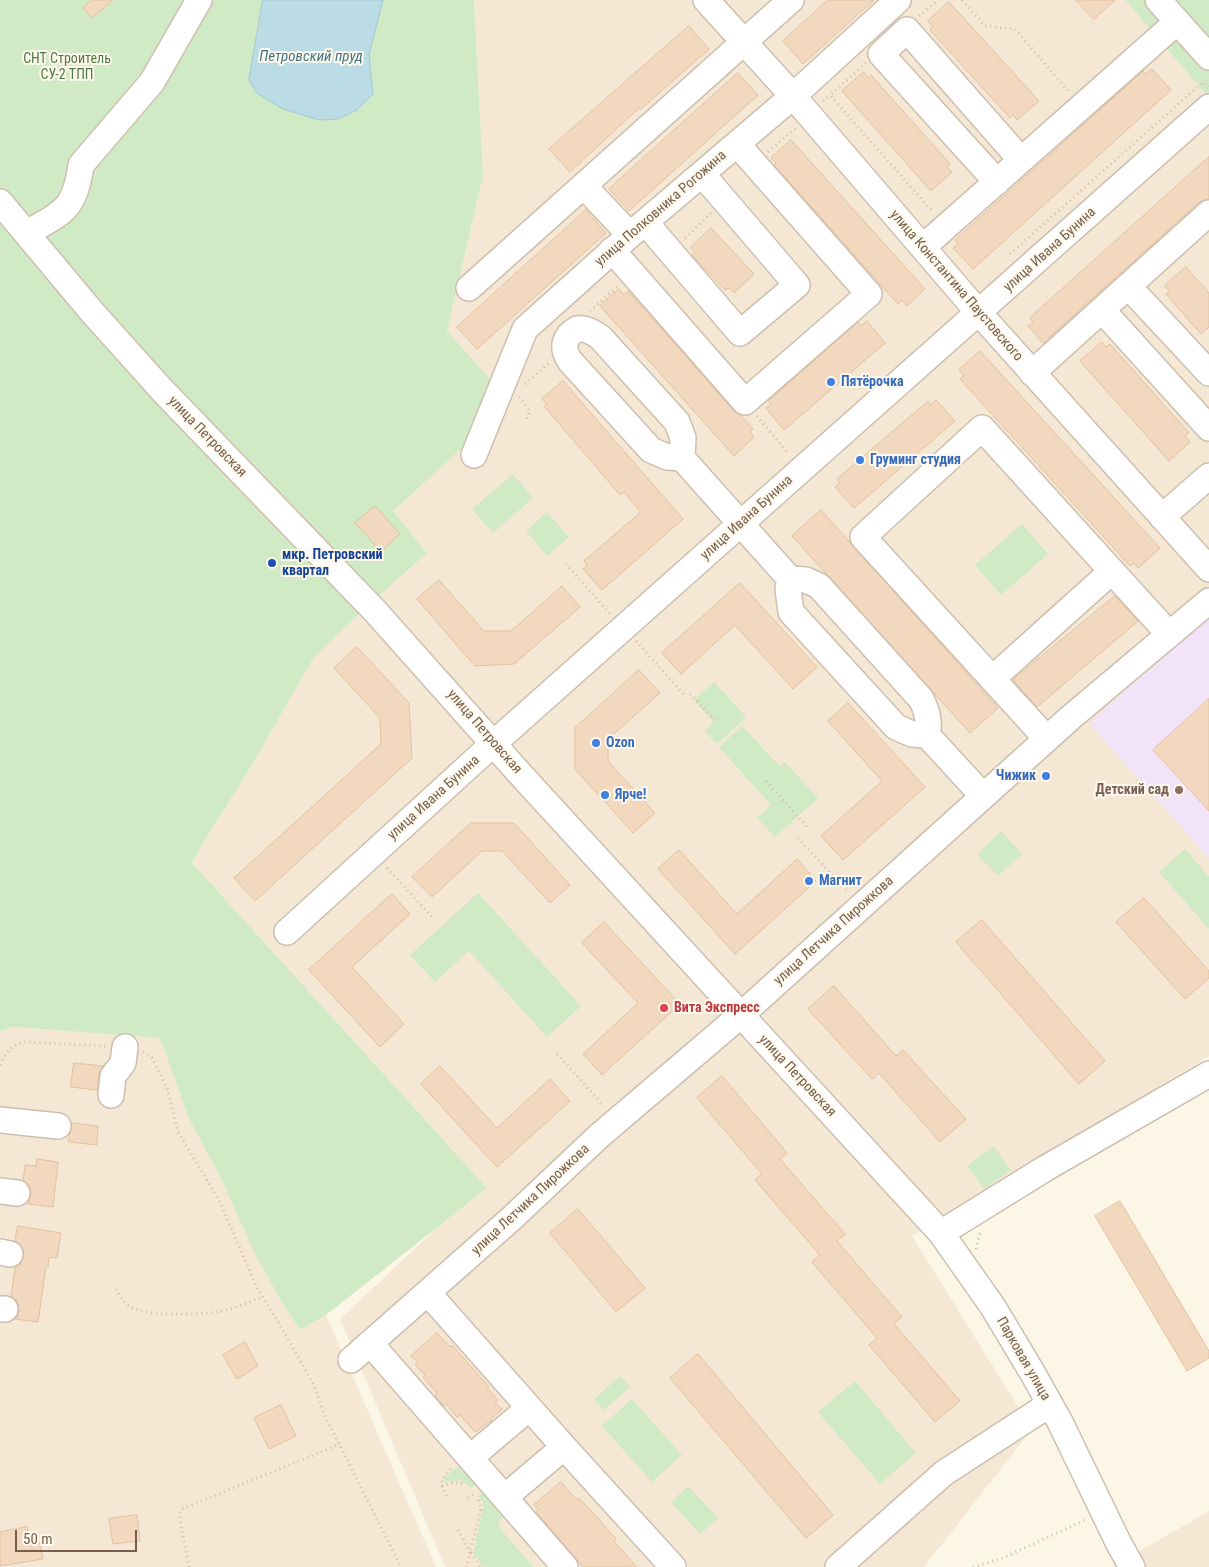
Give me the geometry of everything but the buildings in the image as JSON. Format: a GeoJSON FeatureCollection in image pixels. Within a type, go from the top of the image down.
{"type":"FeatureCollection","features":[{"type":"Feature","properties":{"kind":"street"},"geometry":{"type":"LineString","coordinates":[[27,233],[61,213],[71,202],[79,180],[81,165],[152,82],[199,0]]}},
{"type":"Feature","properties":{"kind":"street","name":"улица Константина Паустовского"},"geometry":{"type":"LineString","coordinates":[[706,0],[793,96],[1032,373],[1209,569]]}},
{"type":"Feature","properties":{"kind":"street"},"geometry":{"type":"LineString","coordinates":[[469,288],[792,0]]}},
{"type":"Feature","properties":{"kind":"street","name":"улица Полковника Рогожина"},"geometry":{"type":"LineString","coordinates":[[474,455],[525,329],[629,236],[793,96],[898,0]]}},
{"type":"Feature","properties":{"kind":"street"},"geometry":{"type":"LineString","coordinates":[[1158,0],[1209,57]]}},
{"type":"Feature","properties":{"kind":"street"},"geometry":{"type":"LineString","coordinates":[[923,247],[1177,22]]}},
{"type":"Feature","properties":{"kind":"street"},"geometry":{"type":"LineString","coordinates":[[997,182],[882,54],[907,30],[1021,160]]}},
{"type":"Feature","properties":{"kind":"street","name":"улица Ивана Бунина"},"geometry":{"type":"LineString","coordinates":[[287,932],[494,743],[1209,107]]}},
{"type":"Feature","properties":{"kind":"street"},"geometry":{"type":"LineString","coordinates":[[629,236],[633,273],[745,402],[869,294],[737,144]]}},
{"type":"Feature","properties":{"kind":"street"},"geometry":{"type":"LineString","coordinates":[[584,186],[629,236],[670,252],[740,333],[797,285],[702,174]]}},
{"type":"Feature","properties":{"kind":"street","name":"улица Петровская"},"geometry":{"type":"LineString","coordinates":[[0,202],[92,312],[162,390],[375,611],[521,775],[941,1232]]}},
{"type":"Feature","properties":{"kind":"street"},"geometry":{"type":"LineString","coordinates":[[1032,373],[1209,213]]}},
{"type":"Feature","properties":{"kind":"street"},"geometry":{"type":"LineString","coordinates":[[1128,286],[1209,373]]}},
{"type":"Feature","properties":{"kind":"street"},"geometry":{"type":"LineString","coordinates":[[1102,310],[1209,428]]}},
{"type":"Feature","properties":{"kind":"street"},"geometry":{"type":"LineString","coordinates":[[682,458],[668,457],[651,450],[570,361],[564,350],[566,338],[571,332],[577,329],[592,331],[677,422],[683,438],[682,458],[790,579],[806,580],[819,586],[921,699],[927,716],[927,735],[983,796]]}},
{"type":"Feature","properties":{"kind":"street"},"geometry":{"type":"LineString","coordinates":[[1046,739],[863,537],[982,428],[1169,634]]}},
{"type":"Feature","properties":{"kind":"street"},"geometry":{"type":"LineString","coordinates":[[1162,517],[1209,476]]}},
{"type":"Feature","properties":{"kind":"street"},"geometry":{"type":"LineString","coordinates":[[992,679],[1112,571]]}},
{"type":"Feature","properties":{"kind":"street"},"geometry":{"type":"LineString","coordinates":[[790,579],[788,589],[791,612],[896,727],[912,734],[927,735]]}},
{"type":"Feature","properties":{"kind":"street","name":"улица Летчика Пирожкова"},"geometry":{"type":"LineString","coordinates":[[351,1360],[618,1121],[741,1015],[1046,739],[1209,601]]}},
{"type":"Feature","properties":{"kind":"street"},"geometry":{"type":"LineString","coordinates":[[111,1095],[113,1076],[124,1063],[125,1047]]}},
{"type":"Feature","properties":{"kind":"street"},"geometry":{"type":"LineString","coordinates":[[941,1232],[1046,1168],[1209,1074]]}},
{"type":"Feature","properties":{"kind":"street"},"geometry":{"type":"LineString","coordinates":[[0,1120],[58,1126]]}},
{"type":"Feature","properties":{"kind":"street","name":"Парковая улица"},"geometry":{"type":"LineString","coordinates":[[941,1232],[993,1307],[1050,1404],[1132,1567]]}},
{"type":"Feature","properties":{"kind":"street"},"geometry":{"type":"LineString","coordinates":[[428,1292],[564,1447],[673,1567]]}},
{"type":"Feature","properties":{"kind":"street"},"geometry":{"type":"LineString","coordinates":[[370,1343],[565,1567]]}},
{"type":"Feature","properties":{"kind":"street"},"geometry":{"type":"LineString","coordinates":[[838,1567],[944,1473],[1050,1404]]}},
{"type":"Feature","properties":{"kind":"street"},"geometry":{"type":"LineString","coordinates":[[471,1457],[530,1408]]}},
{"type":"Feature","properties":{"kind":"street"},"geometry":{"type":"LineString","coordinates":[[505,1497],[564,1447]]}},
{"type":"Feature","properties":{"kind":"path"},"geometry":{"type":"LineString","coordinates":[[916,19],[938,0]]}},
{"type":"Feature","properties":{"kind":"path"},"geometry":{"type":"LineString","coordinates":[[962,0],[985,26],[1016,29],[1081,106]]}},
{"type":"Feature","properties":{"kind":"path"},"geometry":{"type":"LineString","coordinates":[[755,164],[873,57]]}},
{"type":"Feature","properties":{"kind":"path"},"geometry":{"type":"LineString","coordinates":[[830,95],[946,226]]}},
{"type":"Feature","properties":{"kind":"path"},"geometry":{"type":"LineString","coordinates":[[670,252],[724,200]]}},
{"type":"Feature","properties":{"kind":"path"},"geometry":{"type":"LineString","coordinates":[[589,312],[633,273]]}},
{"type":"Feature","properties":{"kind":"path"},"geometry":{"type":"LineString","coordinates":[[521,388],[564,350]]}},
{"type":"Feature","properties":{"kind":"path"},"geometry":{"type":"LineString","coordinates":[[518,392],[520,398],[530,411],[525,421]]}},
{"type":"Feature","properties":{"kind":"path"},"geometry":{"type":"LineString","coordinates":[[745,402],[788,453]]}},
{"type":"Feature","properties":{"kind":"path"},"geometry":{"type":"LineString","coordinates":[[566,564],[686,697]]}},
{"type":"Feature","properties":{"kind":"path"},"geometry":{"type":"LineString","coordinates":[[690,694],[717,723]]}},
{"type":"Feature","properties":{"kind":"path"},"geometry":{"type":"LineString","coordinates":[[766,782],[808,828]]}},
{"type":"Feature","properties":{"kind":"path"},"geometry":{"type":"LineString","coordinates":[[798,838],[861,906]]}},
{"type":"Feature","properties":{"kind":"path"},"geometry":{"type":"LineString","coordinates":[[374,853],[433,918]]}},
{"type":"Feature","properties":{"kind":"path"},"geometry":{"type":"LineString","coordinates":[[0,1065],[4,1056],[14,1045],[24,1042],[137,1048],[152,1058],[168,1088],[178,1132],[219,1200],[262,1297],[314,1385],[325,1416],[401,1567]]}},
{"type":"Feature","properties":{"kind":"path"},"geometry":{"type":"LineString","coordinates":[[557,1054],[618,1121]]}},
{"type":"Feature","properties":{"kind":"path"},"geometry":{"type":"LineString","coordinates":[[976,1254],[978,1239],[982,1231]]}},
{"type":"Feature","properties":{"kind":"path"},"geometry":{"type":"LineString","coordinates":[[116,1289],[122,1300],[130,1307],[166,1314],[194,1314],[221,1311],[242,1306],[262,1297]]}},
{"type":"Feature","properties":{"kind":"path"},"geometry":{"type":"LineString","coordinates":[[188,1567],[179,1515],[182,1509],[340,1444]]}},
{"type":"Feature","properties":{"kind":"path"},"geometry":{"type":"LineString","coordinates":[[446,1496],[442,1486],[447,1483],[461,1482],[470,1488],[480,1501],[481,1510],[467,1567]]}},
{"type":"Feature","properties":{"kind":"path"},"geometry":{"type":"LineString","coordinates":[[973,1567],[1003,1558],[1080,1522],[1104,1513]]}},
{"type":"Feature","properties":{"kind":"path"},"geometry":{"type":"LineString","coordinates":[[458,1530],[481,1567]]}},
{"type":"Feature","properties":{"kind":"shaded area"},"geometry":{"type":"Polygon","coordinates":[[[474,0],[1125,0],[1209,98],[1209,1056],[912,1236],[1032,1429],[924,1567],[445,1567],[340,1319],[440,1225],[487,1188],[192,864],[314,657],[427,553],[393,511],[469,442],[447,331],[483,176],[474,0]]]}},
{"type":"Feature","properties":{"kind":"shaded area","name":"Детский сад"},"geometry":{"type":"Polygon","coordinates":[[[1209,617],[1209,858],[1089,723],[1209,617]]]}},
{"type":"Feature","properties":{"kind":"shaded area"},"geometry":{"type":"Polygon","coordinates":[[[13,1027],[160,1038],[189,1119],[221,1179],[256,1256],[281,1301],[300,1330],[326,1315],[436,1567],[0,1567],[0,1031],[13,1027]]]}},
{"type":"Feature","properties":{"kind":"shaded area"},"geometry":{"type":"Polygon","coordinates":[[[1209,1511],[1209,1567],[1112,1567],[1209,1511]]]}},
{"type":"Feature","properties":{"kind":"green space","name":"СНТ Строитель СУ-2 ТПП"},"geometry":{"type":"Polygon","coordinates":[[[0,0],[474,0],[483,176],[447,331],[493,383],[469,442],[393,511],[427,553],[314,657],[249,770],[192,863],[487,1188],[326,1315],[300,1330],[281,1301],[256,1256],[221,1179],[189,1119],[160,1038],[13,1027],[0,1031],[0,0]]]}},
{"type":"Feature","properties":{"kind":"green space"},"geometry":{"type":"Polygon","coordinates":[[[1125,0],[1209,0],[1209,98],[1125,0]]]}},
{"type":"Feature","properties":{"kind":"green space"},"geometry":{"type":"Polygon","coordinates":[[[513,474],[533,498],[493,533],[472,509],[513,474]]]}},
{"type":"Feature","properties":{"kind":"green space"},"geometry":{"type":"Polygon","coordinates":[[[547,512],[569,537],[547,556],[526,531],[547,512]]]}},
{"type":"Feature","properties":{"kind":"green space"},"geometry":{"type":"Polygon","coordinates":[[[1022,524],[1048,554],[1001,595],[975,565],[1022,524]]]}},
{"type":"Feature","properties":{"kind":"green space"},"geometry":{"type":"Polygon","coordinates":[[[714,682],[746,717],[717,744],[705,731],[714,722],[694,700],[714,682]]]}},
{"type":"Feature","properties":{"kind":"green space"},"geometry":{"type":"Polygon","coordinates":[[[742,726],[780,767],[785,762],[818,798],[775,837],[757,818],[771,805],[719,747],[742,726]]]}},
{"type":"Feature","properties":{"kind":"green space"},"geometry":{"type":"Polygon","coordinates":[[[1001,831],[1022,854],[998,876],[977,854],[1001,831]]]}},
{"type":"Feature","properties":{"kind":"green space"},"geometry":{"type":"Polygon","coordinates":[[[1185,849],[1209,877],[1209,929],[1159,872],[1185,849]]]}},
{"type":"Feature","properties":{"kind":"green space"},"geometry":{"type":"Polygon","coordinates":[[[478,893],[581,1006],[547,1037],[469,951],[435,982],[410,955],[478,893]]]}},
{"type":"Feature","properties":{"kind":"green space"},"geometry":{"type":"Polygon","coordinates":[[[994,1146],[1011,1170],[984,1189],[967,1166],[994,1146]]]}},
{"type":"Feature","properties":{"kind":"green space"},"geometry":{"type":"Polygon","coordinates":[[[620,1376],[630,1387],[604,1410],[594,1399],[620,1376]]]}},
{"type":"Feature","properties":{"kind":"green space"},"geometry":{"type":"Polygon","coordinates":[[[855,1381],[916,1453],[880,1484],[818,1412],[855,1381]]]}},
{"type":"Feature","properties":{"kind":"green space"},"geometry":{"type":"Polygon","coordinates":[[[632,1399],[682,1455],[652,1482],[602,1426],[632,1399]]]}},
{"type":"Feature","properties":{"kind":"green space"},"geometry":{"type":"Polygon","coordinates":[[[463,1462],[479,1481],[472,1488],[461,1480],[446,1482],[443,1479],[463,1462]]]}},
{"type":"Feature","properties":{"kind":"green space"},"geometry":{"type":"Polygon","coordinates":[[[688,1486],[718,1518],[700,1534],[671,1502],[688,1486]]]}},
{"type":"Feature","properties":{"kind":"green space"},"geometry":{"type":"Polygon","coordinates":[[[485,1491],[503,1513],[498,1526],[533,1567],[484,1567],[473,1553],[483,1509],[483,1502],[478,1496],[485,1491]]]}},
{"type":"Feature","properties":{"kind":"water","name":"Петровский пруд"},"geometry":{"type":"Polygon","coordinates":[[[263,0],[383,0],[369,55],[373,94],[357,110],[338,119],[319,120],[283,109],[257,93],[249,80],[263,0]]]}},
{"type":"Feature","properties":{"kind":"place","name":"Пятёрочка"},"geometry":{"type":"Point","coordinates":[831,382]}},
{"type":"Feature","properties":{"kind":"place","name":"Груминг студия"},"geometry":{"type":"Point","coordinates":[860,460]}},
{"type":"Feature","properties":{"kind":"place","name":"мкр. Петровский квартал"},"geometry":{"type":"Point","coordinates":[272,563]}},
{"type":"Feature","properties":{"kind":"place","name":"Ozon"},"geometry":{"type":"Point","coordinates":[596,743]}},
{"type":"Feature","properties":{"kind":"place","name":"Чижик"},"geometry":{"type":"Point","coordinates":[1046,776]}},
{"type":"Feature","properties":{"kind":"place","name":"Детский сад"},"geometry":{"type":"Point","coordinates":[1179,790]}},
{"type":"Feature","properties":{"kind":"place","name":"Ярче!"},"geometry":{"type":"Point","coordinates":[605,795]}},
{"type":"Feature","properties":{"kind":"place","name":"Магнит"},"geometry":{"type":"Point","coordinates":[809,881]}},
{"type":"Feature","properties":{"kind":"place","name":"Вита Экспресс"},"geometry":{"type":"Point","coordinates":[664,1008]}}]}
